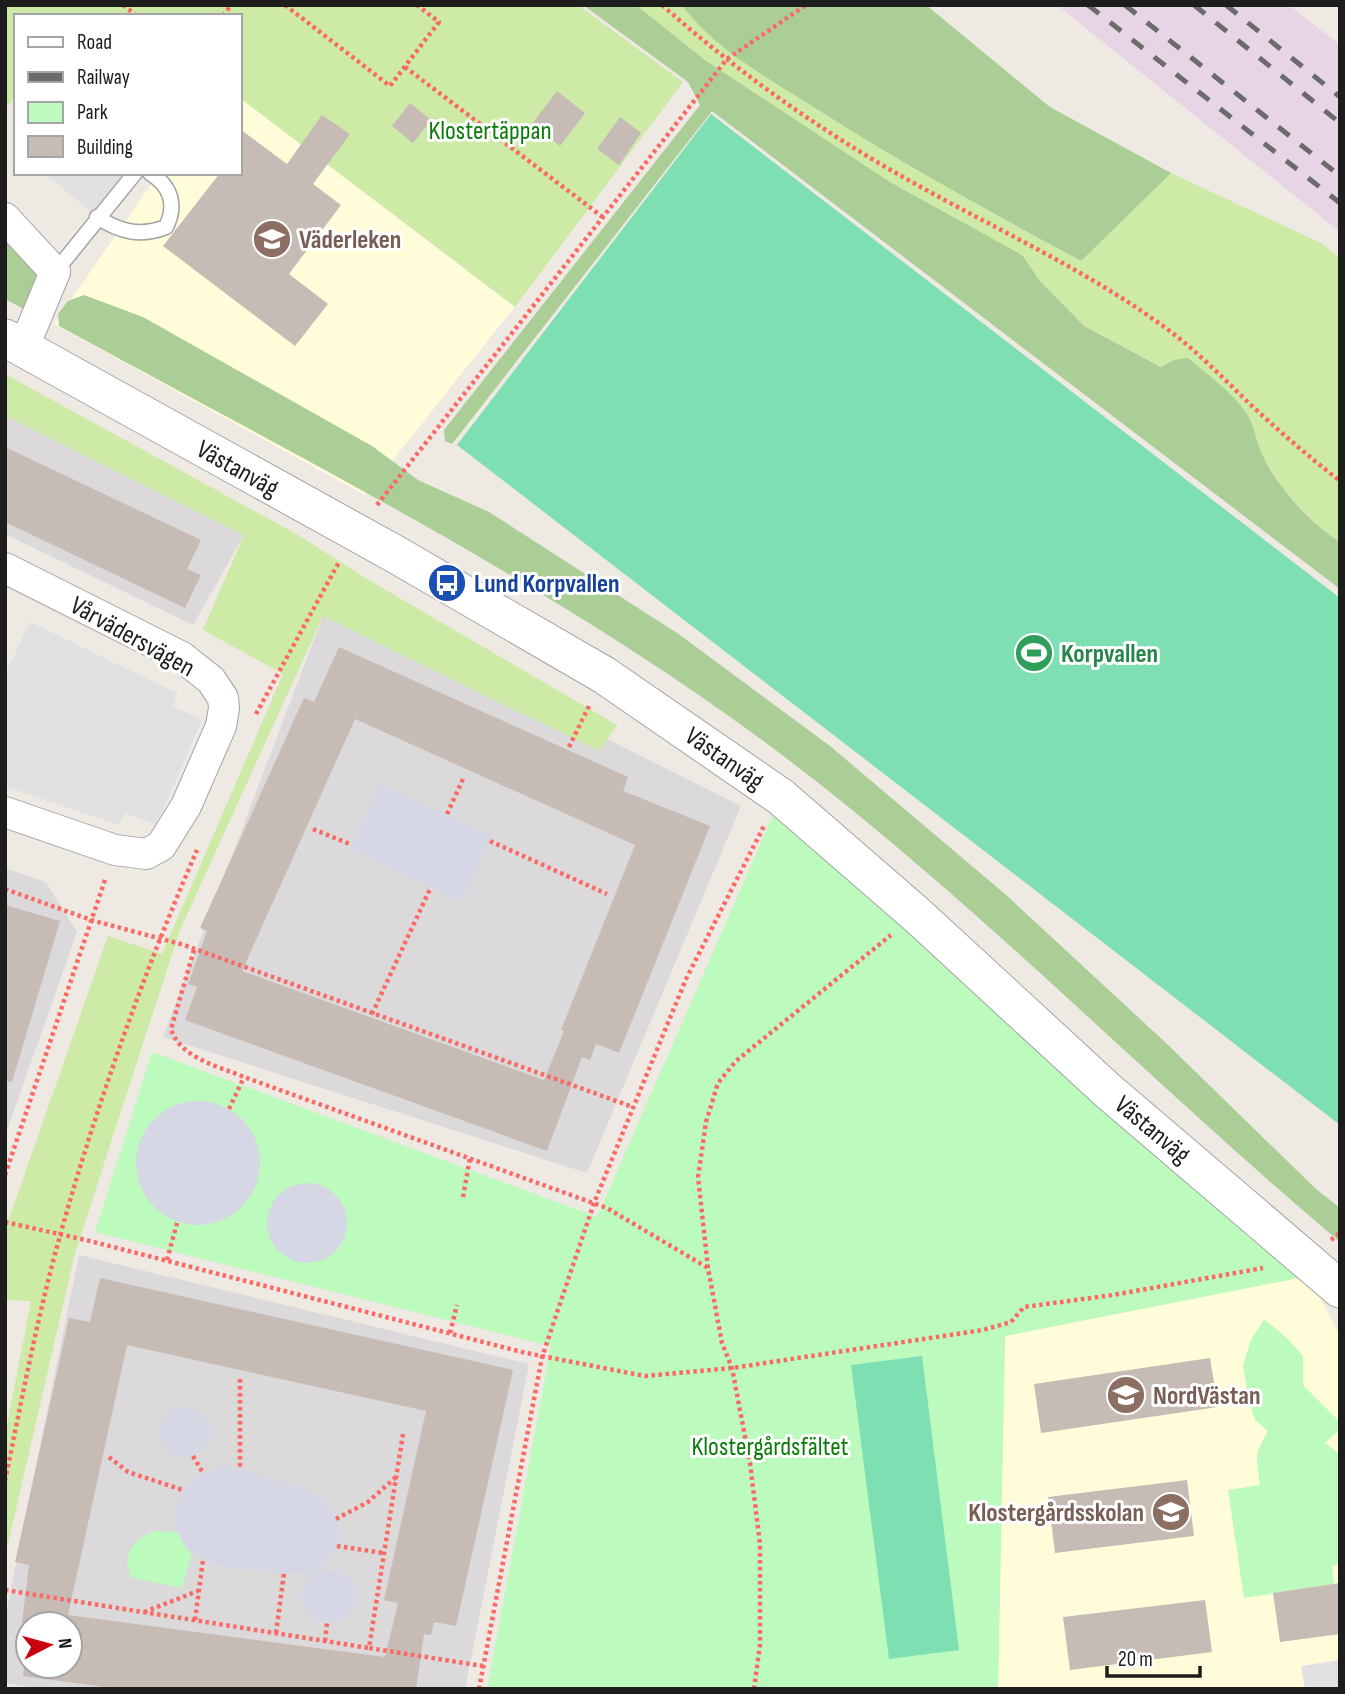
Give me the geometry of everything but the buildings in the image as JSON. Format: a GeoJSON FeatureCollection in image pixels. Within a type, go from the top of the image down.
{"type":"FeatureCollection","features":[{"type":"Feature","properties":{"kind":"street"},"geometry":{"type":"LineString","coordinates":[[5,218],[55,272]]}},
{"type":"Feature","properties":{"kind":"street","name":"Västanväg"},"geometry":{"type":"LineString","coordinates":[[55,272],[14,344],[492,610],[646,702],[780,797],[916,915],[1107,1090],[1340,1289]]}},
{"type":"Feature","properties":{"kind":"street","name":"Vårvädersvägen"},"geometry":{"type":"LineString","coordinates":[[5,568],[182,657],[211,680],[223,698],[224,708],[221,726],[173,829],[161,846],[146,854],[115,850],[5,812]]}},
{"type":"Feature","properties":{"kind":"lane"},"geometry":{"type":"LineString","coordinates":[[55,272],[133,175]]}},
{"type":"Feature","properties":{"kind":"lane"},"geometry":{"type":"LineString","coordinates":[[97,217],[124,232],[152,232],[166,227],[172,216],[173,204],[167,188],[152,175]]}},
{"type":"Feature","properties":{"kind":"path"},"geometry":{"type":"LineString","coordinates":[[285,5],[390,86],[439,22],[417,5]]}},
{"type":"Feature","properties":{"kind":"path"},"geometry":{"type":"LineString","coordinates":[[662,5],[727,59],[812,120],[901,176],[1091,279],[1157,321],[1212,367],[1302,451],[1340,481]]}},
{"type":"Feature","properties":{"kind":"path"},"geometry":{"type":"LineString","coordinates":[[251,724],[262,698],[356,533],[440,422],[604,218],[727,59],[806,5]]}},
{"type":"Feature","properties":{"kind":"path"},"geometry":{"type":"LineString","coordinates":[[405,67],[604,218]]}},
{"type":"Feature","properties":{"kind":"path"},"geometry":{"type":"LineString","coordinates":[[569,747],[592,699]]}},
{"type":"Feature","properties":{"kind":"path"},"geometry":{"type":"LineString","coordinates":[[447,814],[463,779]]}},
{"type":"Feature","properties":{"kind":"path"},"geometry":{"type":"LineString","coordinates":[[479,1689],[542,1357],[594,1203],[686,979],[763,828]]}},
{"type":"Feature","properties":{"kind":"path"},"geometry":{"type":"LineString","coordinates":[[313,829],[352,845]]}},
{"type":"Feature","properties":{"kind":"path"},"geometry":{"type":"LineString","coordinates":[[490,841],[607,894]]}},
{"type":"Feature","properties":{"kind":"path"},"geometry":{"type":"LineString","coordinates":[[5,1481],[30,1357],[61,1233],[159,937],[197,849]]}},
{"type":"Feature","properties":{"kind":"path"},"geometry":{"type":"LineString","coordinates":[[5,1175],[115,850]]}},
{"type":"Feature","properties":{"kind":"path"},"geometry":{"type":"LineString","coordinates":[[372,1014],[431,887]]}},
{"type":"Feature","properties":{"kind":"path"},"geometry":{"type":"LineString","coordinates":[[5,889],[92,920],[159,937],[372,1014],[510,1060],[633,1107]]}},
{"type":"Feature","properties":{"kind":"path"},"geometry":{"type":"LineString","coordinates":[[754,1689],[760,1644],[760,1544],[750,1463],[732,1368],[722,1343],[708,1268],[698,1177],[706,1122],[719,1083],[736,1061],[916,915]]}},
{"type":"Feature","properties":{"kind":"path"},"geometry":{"type":"LineString","coordinates":[[194,950],[171,1029],[175,1042],[188,1053],[244,1077],[607,1208],[708,1268]]}},
{"type":"Feature","properties":{"kind":"path"},"geometry":{"type":"LineString","coordinates":[[229,1109],[244,1077]]}},
{"type":"Feature","properties":{"kind":"path"},"geometry":{"type":"LineString","coordinates":[[463,1196],[470,1158]]}},
{"type":"Feature","properties":{"kind":"path"},"geometry":{"type":"LineString","coordinates":[[5,1222],[61,1233],[542,1357],[645,1376],[732,1368],[983,1329],[1010,1322],[1024,1307],[1224,1277],[1304,1260]]}},
{"type":"Feature","properties":{"kind":"path"},"geometry":{"type":"LineString","coordinates":[[167,1261],[177,1223]]}},
{"type":"Feature","properties":{"kind":"path"},"geometry":{"type":"LineString","coordinates":[[450,1333],[457,1305]]}},
{"type":"Feature","properties":{"kind":"path"},"geometry":{"type":"LineString","coordinates":[[240,1379],[240,1469]]}},
{"type":"Feature","properties":{"kind":"path"},"geometry":{"type":"LineString","coordinates":[[369,1648],[403,1434]]}},
{"type":"Feature","properties":{"kind":"path"},"geometry":{"type":"LineString","coordinates":[[193,1456],[203,1473]]}},
{"type":"Feature","properties":{"kind":"path"},"geometry":{"type":"LineString","coordinates":[[109,1457],[128,1472],[183,1490]]}},
{"type":"Feature","properties":{"kind":"path"},"geometry":{"type":"LineString","coordinates":[[336,1519],[368,1502],[396,1477]]}},
{"type":"Feature","properties":{"kind":"path"},"geometry":{"type":"LineString","coordinates":[[337,1546],[384,1553]]}},
{"type":"Feature","properties":{"kind":"path"},"geometry":{"type":"LineString","coordinates":[[195,1620],[203,1560]]}},
{"type":"Feature","properties":{"kind":"path"},"geometry":{"type":"LineString","coordinates":[[276,1633],[284,1573]]}},
{"type":"Feature","properties":{"kind":"path"},"geometry":{"type":"LineString","coordinates":[[5,1590],[483,1666]]}},
{"type":"Feature","properties":{"kind":"path"},"geometry":{"type":"LineString","coordinates":[[144,1612],[199,1591]]}},
{"type":"Feature","properties":{"kind":"path"},"geometry":{"type":"LineString","coordinates":[[325,1641],[327,1623]]}},
{"type":"Feature","properties":{"kind":"shaded area"},"geometry":{"type":"Polygon","coordinates":[[[1057,5],[1289,5],[1340,45],[1340,232],[1057,5]]]}},
{"type":"Feature","properties":{"kind":"shaded area","name":"Väderleken"},"geometry":{"type":"Polygon","coordinates":[[[242,95],[517,304],[365,495],[54,324],[158,175],[242,175],[242,95]]]}},
{"type":"Feature","properties":{"kind":"shaded area"},"geometry":{"type":"Polygon","coordinates":[[[47,175],[133,175],[97,217],[47,175]]]}},
{"type":"Feature","properties":{"kind":"shaded area"},"geometry":{"type":"Polygon","coordinates":[[[5,415],[244,535],[193,625],[5,534],[5,415]]]}},
{"type":"Feature","properties":{"kind":"shaded area"},"geometry":{"type":"Polygon","coordinates":[[[329,600],[741,806],[587,1173],[163,1037],[329,600]]]}},
{"type":"Feature","properties":{"kind":"shaded area"},"geometry":{"type":"Polygon","coordinates":[[[30,622],[177,693],[173,706],[202,720],[156,825],[125,813],[119,825],[5,786],[5,675],[30,622]]]}},
{"type":"Feature","properties":{"kind":"shaded area"},"geometry":{"type":"Polygon","coordinates":[[[380,784],[492,835],[462,901],[350,850],[380,784]]]}},
{"type":"Feature","properties":{"kind":"shaded area"},"geometry":{"type":"Polygon","coordinates":[[[5,868],[46,882],[77,932],[5,1136],[5,868]]]}},
{"type":"Feature","properties":{"kind":"shaded area"},"geometry":{"type":"Polygon","coordinates":[[[198,1101],[222,1106],[242,1119],[255,1139],[260,1163],[255,1187],[242,1207],[222,1220],[198,1225],[174,1220],[154,1207],[141,1187],[136,1163],[141,1139],[154,1119],[174,1106],[198,1101]]]}},
{"type":"Feature","properties":{"kind":"shaded area"},"geometry":{"type":"Polygon","coordinates":[[[307,1183],[322,1186],[335,1195],[344,1208],[347,1223],[344,1238],[335,1251],[322,1260],[307,1263],[292,1260],[279,1251],[270,1238],[267,1223],[270,1208],[279,1195],[292,1186],[307,1183]]]}},
{"type":"Feature","properties":{"kind":"shaded area"},"geometry":{"type":"Polygon","coordinates":[[[79,1255],[529,1364],[465,1689],[41,1689],[5,1683],[5,1618],[79,1255]]]}},
{"type":"Feature","properties":{"kind":"shaded area","name":"Klostergårdsskolan"},"geometry":{"type":"Polygon","coordinates":[[[1309,1276],[1340,1336],[1340,1689],[996,1689],[1005,1336],[1309,1276]]]}},
{"type":"Feature","properties":{"kind":"shaded area"},"geometry":{"type":"Polygon","coordinates":[[[185,1407],[202,1415],[210,1432],[202,1449],[185,1457],[168,1449],[160,1432],[168,1415],[185,1407]]]}},
{"type":"Feature","properties":{"kind":"shaded area"},"geometry":{"type":"Polygon","coordinates":[[[221,1466],[240,1469],[311,1491],[331,1505],[339,1528],[337,1546],[321,1569],[338,1570],[353,1583],[356,1600],[343,1619],[327,1623],[316,1621],[303,1608],[302,1588],[311,1573],[297,1575],[215,1566],[186,1548],[176,1529],[173,1515],[183,1490],[195,1477],[221,1466]]]}},
{"type":"Feature","properties":{"kind":"shaded area"},"geometry":{"type":"Polygon","coordinates":[[[1340,1660],[1340,1689],[1305,1689],[1301,1666],[1340,1660]]]}},
{"type":"Feature","properties":{"kind":"green space","name":"Klostertäppan"},"geometry":{"type":"Polygon","coordinates":[[[5,5],[578,5],[683,82],[515,307],[242,100],[242,14],[14,14],[14,98],[5,108],[5,5]]]}},
{"type":"Feature","properties":{"kind":"green space"},"geometry":{"type":"Polygon","coordinates":[[[583,5],[636,5],[705,60],[890,182],[1022,255],[1040,281],[1084,326],[1161,367],[1174,360],[1188,358],[1241,406],[1276,479],[1306,515],[1340,542],[1340,589],[712,111],[452,444],[445,441],[444,430],[700,105],[688,82],[583,5]]]}},
{"type":"Feature","properties":{"kind":"green space"},"geometry":{"type":"Polygon","coordinates":[[[636,5],[682,5],[723,47],[775,83],[908,165],[1080,261],[1171,173],[1321,243],[1340,258],[1340,542],[1326,534],[1284,491],[1262,456],[1248,415],[1174,360],[1162,367],[1084,326],[1040,281],[1022,255],[890,182],[705,60],[636,5]]]}},
{"type":"Feature","properties":{"kind":"green space"},"geometry":{"type":"Polygon","coordinates":[[[682,5],[926,5],[1050,107],[1171,173],[1081,261],[908,165],[774,83],[723,47],[682,5]]]}},
{"type":"Feature","properties":{"kind":"green space","name":"Korpvallen"},"geometry":{"type":"Polygon","coordinates":[[[711,114],[1340,598],[1340,1125],[457,445],[711,114]]]}},
{"type":"Feature","properties":{"kind":"green space"},"geometry":{"type":"Polygon","coordinates":[[[5,228],[37,266],[40,283],[35,300],[22,308],[5,299],[5,228]]]}},
{"type":"Feature","properties":{"kind":"green space"},"geometry":{"type":"Polygon","coordinates":[[[84,295],[143,317],[372,446],[418,480],[489,512],[680,635],[830,746],[1005,894],[1166,1043],[1316,1189],[1340,1208],[1340,1242],[954,896],[821,785],[732,718],[546,596],[352,485],[59,326],[58,314],[68,301],[84,295]]]}},
{"type":"Feature","properties":{"kind":"green space"},"geometry":{"type":"Polygon","coordinates":[[[5,374],[298,535],[367,579],[617,725],[599,751],[323,616],[180,930],[75,1253],[5,1557],[5,1435],[31,1301],[5,1300],[5,1230],[108,936],[162,954],[283,674],[203,630],[244,535],[5,415],[5,374]]]}},
{"type":"Feature","properties":{"kind":"green space","name":"Klostergårdsfältet"},"geometry":{"type":"Polygon","coordinates":[[[781,797],[1309,1276],[1005,1336],[998,1688],[487,1689],[551,1346],[95,1232],[152,1052],[597,1217],[781,797]]]}},
{"type":"Feature","properties":{"kind":"green space"},"geometry":{"type":"Polygon","coordinates":[[[1264,1319],[1303,1356],[1303,1385],[1340,1422],[1340,1429],[1325,1443],[1340,1454],[1340,1564],[1332,1566],[1334,1584],[1244,1598],[1228,1490],[1260,1485],[1257,1457],[1268,1431],[1255,1420],[1243,1365],[1251,1340],[1264,1319]]]}},
{"type":"Feature","properties":{"kind":"green space"},"geometry":{"type":"Polygon","coordinates":[[[922,1356],[959,1650],[889,1659],[851,1365],[922,1356]]]}},
{"type":"Feature","properties":{"kind":"green space"},"geometry":{"type":"Polygon","coordinates":[[[155,1531],[177,1532],[192,1553],[182,1588],[132,1578],[128,1555],[135,1543],[155,1531]]]}},
{"type":"Feature","properties":{"kind":"railway"},"geometry":{"type":"LineString","coordinates":[[1088,5],[1340,203]]}},
{"type":"Feature","properties":{"kind":"railway"},"geometry":{"type":"LineString","coordinates":[[1125,5],[1340,176]]}},
{"type":"Feature","properties":{"kind":"railway"},"geometry":{"type":"LineString","coordinates":[[1194,5],[1340,123]]}},
{"type":"Feature","properties":{"kind":"railway"},"geometry":{"type":"LineString","coordinates":[[1226,5],[1340,97]]}},
{"type":"Feature","properties":{"kind":"place","name":"Väderleken"},"geometry":{"type":"Point","coordinates":[272,239]}},
{"type":"Feature","properties":{"kind":"place","name":"Lund Korpvallen"},"geometry":{"type":"Point","coordinates":[447,583]}},
{"type":"Feature","properties":{"kind":"place","name":"Korpvallen"},"geometry":{"type":"Point","coordinates":[1034,653]}},
{"type":"Feature","properties":{"kind":"place","name":"NordVästan"},"geometry":{"type":"Point","coordinates":[1126,1395]}},
{"type":"Feature","properties":{"kind":"place","name":"Klostergårdsskolan"},"geometry":{"type":"Point","coordinates":[1171,1512]}}]}
